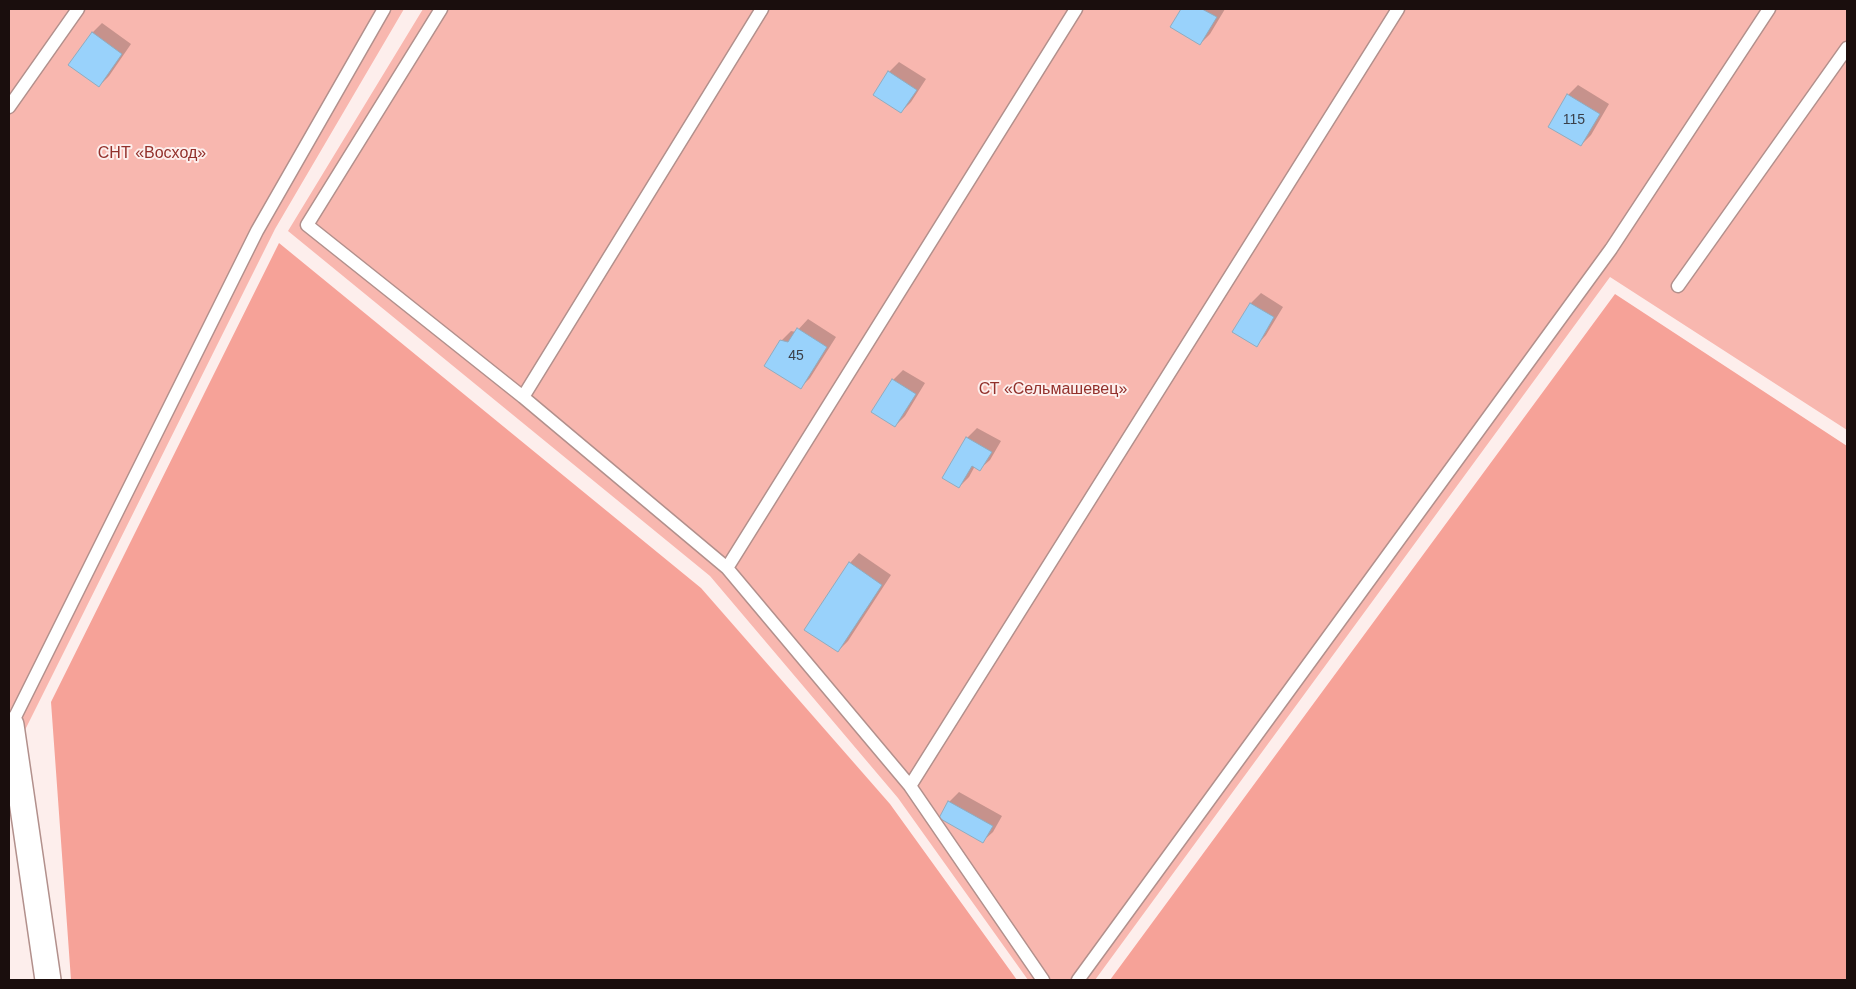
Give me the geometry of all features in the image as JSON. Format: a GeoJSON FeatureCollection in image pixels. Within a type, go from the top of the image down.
{"type":"FeatureCollection","features":[{"type":"Feature","properties":{"kind":"street"},"geometry":{"type":"LineString","coordinates":[[10,724],[48,980]]}},
{"type":"Feature","properties":{"kind":"lane"},"geometry":{"type":"LineString","coordinates":[[9,107],[78,9]]}},
{"type":"Feature","properties":{"kind":"lane"},"geometry":{"type":"LineString","coordinates":[[10,724],[257,231],[384,9]]}},
{"type":"Feature","properties":{"kind":"lane"},"geometry":{"type":"LineString","coordinates":[[441,9],[307,225],[523,398],[727,568],[910,786],[1043,980]]}},
{"type":"Feature","properties":{"kind":"lane"},"geometry":{"type":"LineString","coordinates":[[523,398],[762,9]]}},
{"type":"Feature","properties":{"kind":"lane"},"geometry":{"type":"LineString","coordinates":[[727,568],[1076,9]]}},
{"type":"Feature","properties":{"kind":"lane"},"geometry":{"type":"LineString","coordinates":[[910,786],[1398,9]]}},
{"type":"Feature","properties":{"kind":"lane"},"geometry":{"type":"LineString","coordinates":[[1078,980],[1611,249],[1768,9]]}},
{"type":"Feature","properties":{"kind":"lane"},"geometry":{"type":"LineString","coordinates":[[1678,286],[1847,48]]}},
{"type":"Feature","properties":{"kind":"green space","name":"СНТ «Восход»"},"geometry":{"type":"Polygon","coordinates":[[[9,9],[404,9],[275,229],[21,738],[9,736],[9,9]]]}},
{"type":"Feature","properties":{"kind":"green space","name":"СТ «Сельмашевец»"},"geometry":{"type":"Polygon","coordinates":[[[423,9],[1847,9],[1847,430],[1610,277],[1095,980],[1028,980],[898,798],[710,576],[288,231],[423,9]]]}},
{"type":"Feature","properties":{"kind":"shaded area"},"geometry":{"type":"Polygon","coordinates":[[[279,243],[701,588],[890,804],[1017,980],[71,980],[51,702],[279,243]]]}},
{"type":"Feature","properties":{"kind":"shaded area"},"geometry":{"type":"Polygon","coordinates":[[[1615,294],[1847,446],[1847,980],[1110,980],[1615,294]]]}},
{"type":"Feature","properties":{"kind":"building"},"geometry":{"type":"Polygon","coordinates":[[[1181,9],[1202,9],[1217,17],[1200,45],[1170,27],[1181,9]]]}},
{"type":"Feature","properties":{"kind":"building"},"geometry":{"type":"Polygon","coordinates":[[[92,32],[122,54],[99,87],[68,65],[92,32]]]}},
{"type":"Feature","properties":{"kind":"building"},"geometry":{"type":"Polygon","coordinates":[[[888,71],[917,90],[901,113],[873,95],[888,71]]]}},
{"type":"Feature","properties":{"kind":"building"},"geometry":{"type":"Polygon","coordinates":[[[1567,94],[1600,114],[1581,146],[1548,127],[1567,94]]]}},
{"type":"Feature","properties":{"kind":"building"},"geometry":{"type":"Polygon","coordinates":[[[1250,303],[1274,317],[1257,347],[1232,332],[1250,303]]]}},
{"type":"Feature","properties":{"kind":"building"},"geometry":{"type":"Polygon","coordinates":[[[797,328],[827,347],[801,389],[764,366],[780,340],[788,342],[797,328]]]}},
{"type":"Feature","properties":{"kind":"building"},"geometry":{"type":"Polygon","coordinates":[[[892,379],[916,394],[895,427],[871,412],[892,379]]]}},
{"type":"Feature","properties":{"kind":"building"},"geometry":{"type":"Polygon","coordinates":[[[966,437],[992,452],[980,471],[972,466],[959,488],[942,478],[966,437]]]}},
{"type":"Feature","properties":{"kind":"building"},"geometry":{"type":"Polygon","coordinates":[[[849,562],[882,585],[838,652],[804,630],[849,562]]]}},
{"type":"Feature","properties":{"kind":"building"},"geometry":{"type":"Polygon","coordinates":[[[948,801],[993,826],[983,843],[939,818],[948,801]]]}}]}
